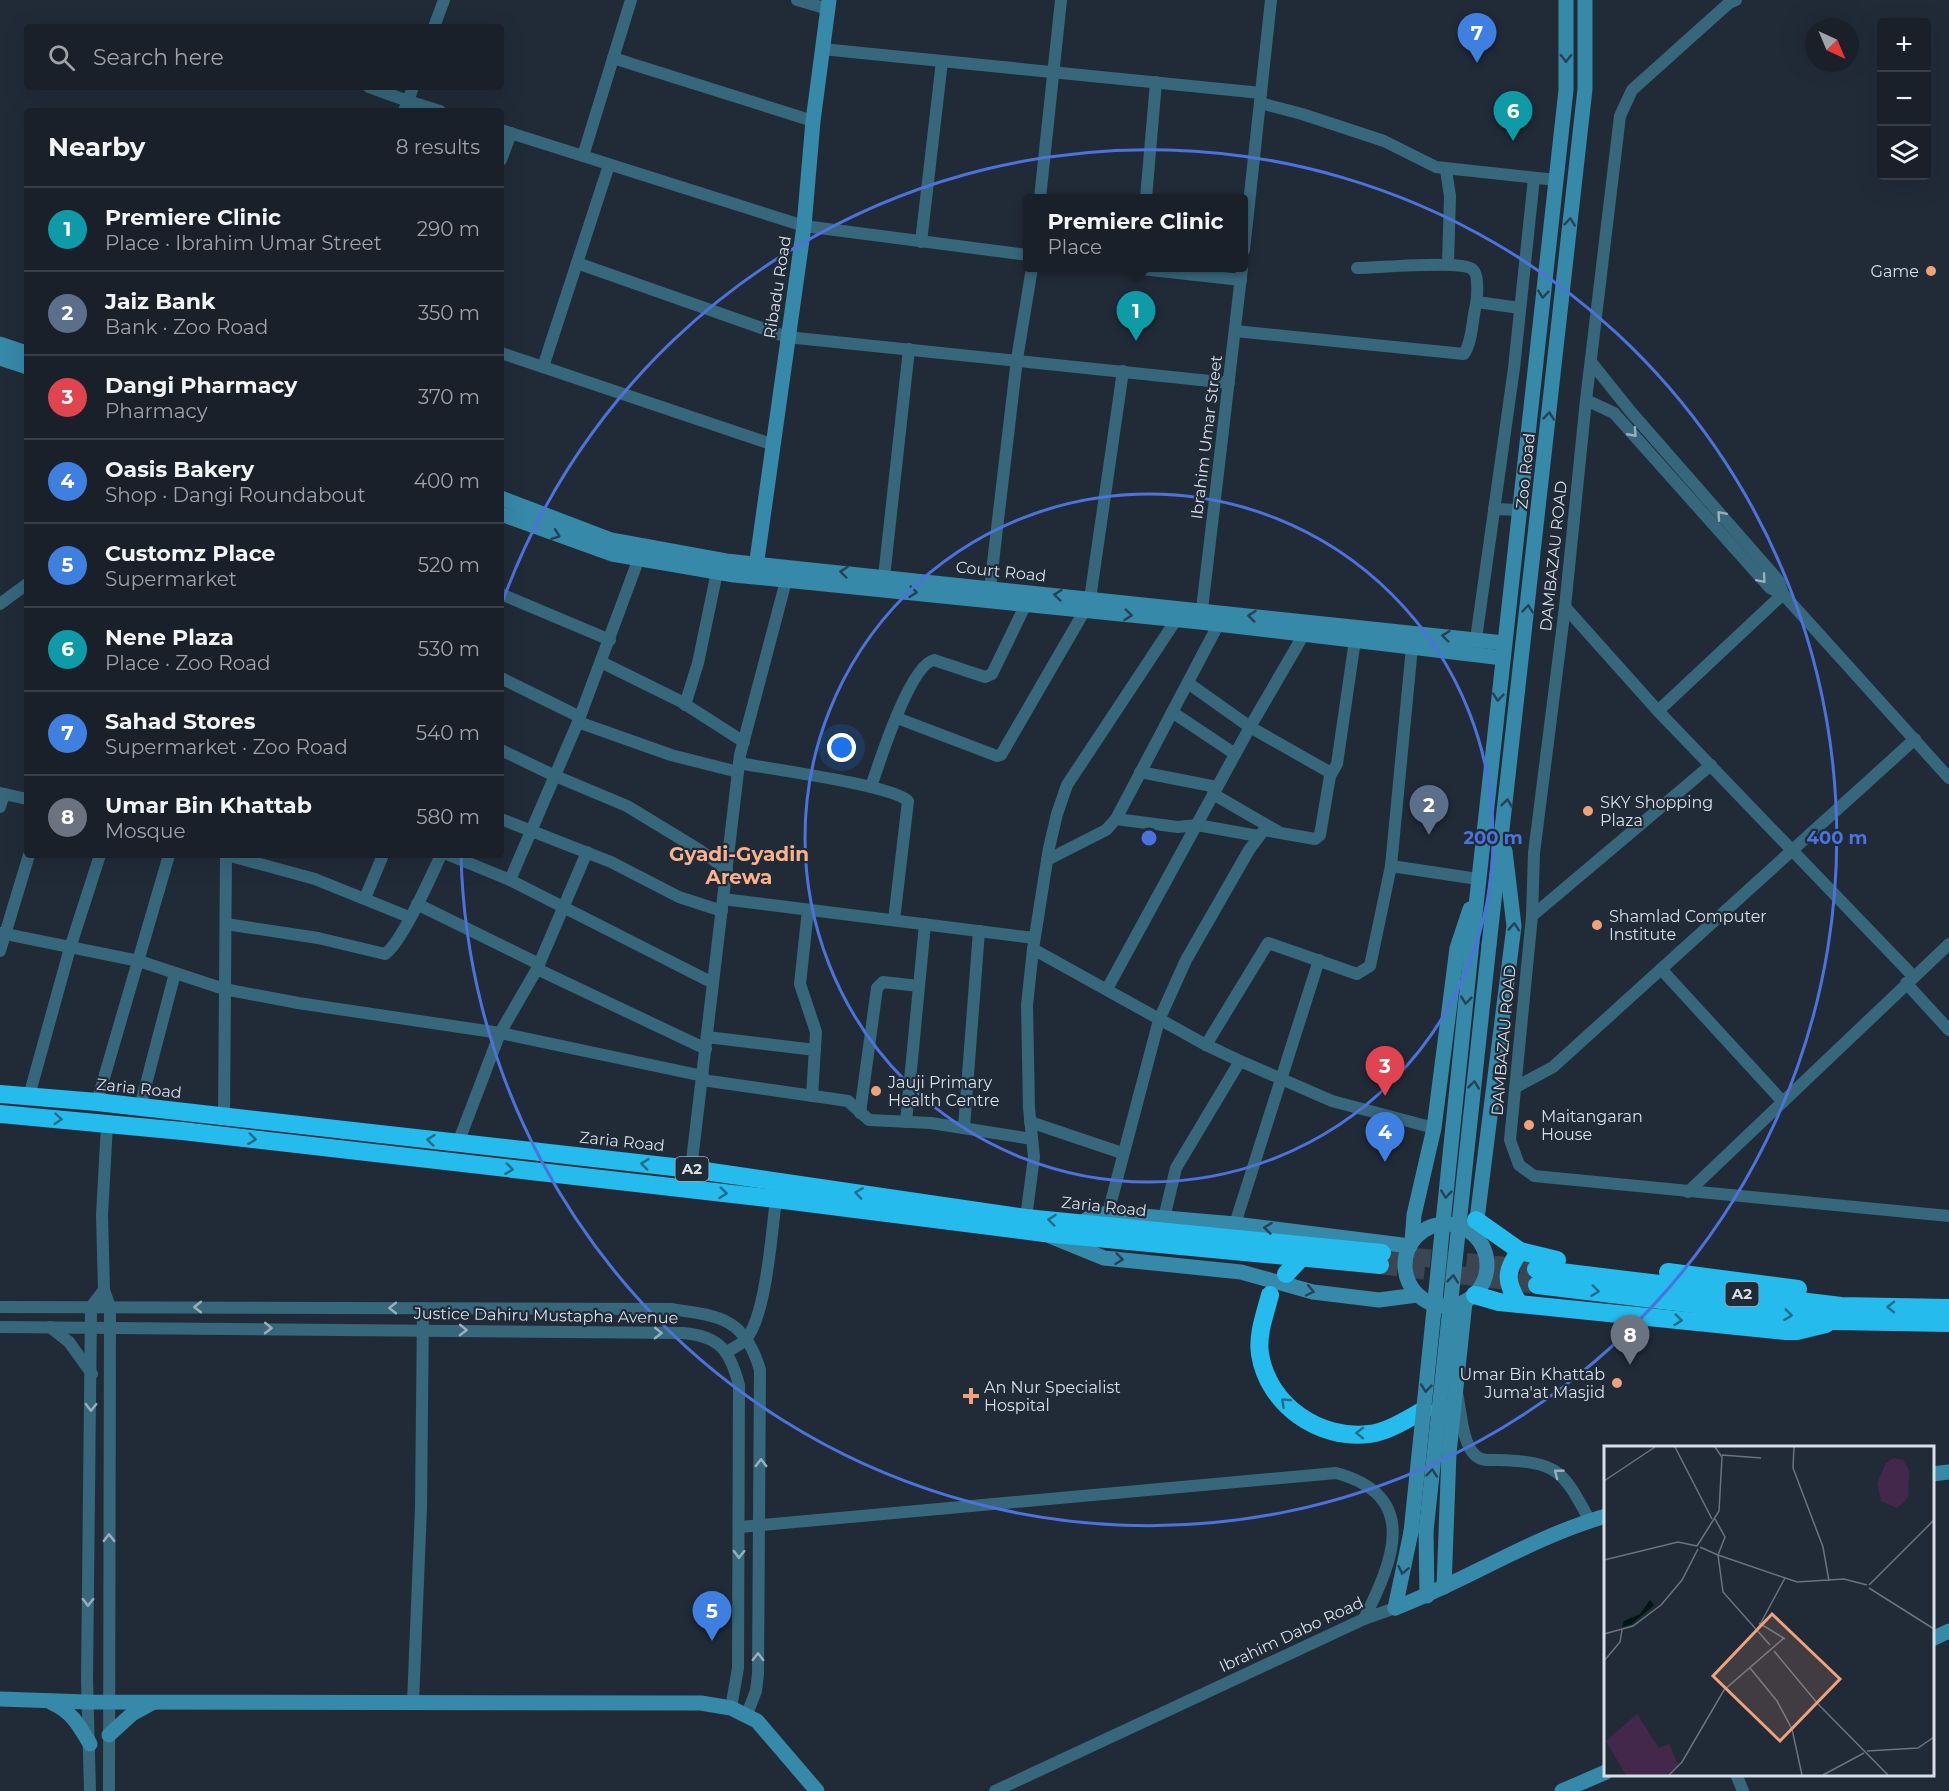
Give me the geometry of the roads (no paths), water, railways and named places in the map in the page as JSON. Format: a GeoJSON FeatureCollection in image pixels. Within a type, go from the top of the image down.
{"type":"FeatureCollection","features":[{"type":"Feature","properties":{"kind":"highway","name":"Zaria Road"},"geometry":{"type":"LineString","coordinates":[[0,1094],[97,1102],[691,1169],[1026,1218],[1381,1259],[1302,1257],[1044,1233],[776,1199],[0,1114]]}},
{"type":"Feature","properties":{"kind":"highway"},"geometry":{"type":"LineString","coordinates":[[1476,1227],[1535,1257],[1569,1263],[1771,1284],[1806,1290],[1838,1313]]}},
{"type":"Feature","properties":{"kind":"highway"},"geometry":{"type":"LineString","coordinates":[[1519,1304],[1509,1288],[1508,1274],[1512,1262],[1520,1251]]}},
{"type":"Feature","properties":{"kind":"highway"},"geometry":{"type":"LineString","coordinates":[[1286,1274],[1302,1257]]}},
{"type":"Feature","properties":{"kind":"highway","name":"A2"},"geometry":{"type":"LineString","coordinates":[[1537,1277],[1838,1313],[1949,1323]]}},
{"type":"Feature","properties":{"kind":"highway"},"geometry":{"type":"LineString","coordinates":[[1270,1295],[1262,1327],[1260,1354],[1272,1390],[1304,1421],[1333,1433],[1369,1434],[1399,1424],[1424,1410]]}},
{"type":"Feature","properties":{"kind":"highway"},"geometry":{"type":"LineString","coordinates":[[1470,1299],[1786,1331],[1797,1331],[1838,1313]]}},
{"type":"Feature","properties":{"kind":"highway","name":"A2"},"geometry":{"type":"LineString","coordinates":[[1838,1313],[1949,1308]]}},
{"type":"Feature","properties":{"kind":"main road","name":"Zoo Road"},"geometry":{"type":"LineString","coordinates":[[1419,1532],[1424,1410],[1503,650],[1566,90],[1566,0]]}},
{"type":"Feature","properties":{"kind":"main road","name":"Zoo Road"},"geometry":{"type":"LineString","coordinates":[[1419,1532],[1502,836],[1585,89],[1585,0]]}},
{"type":"Feature","properties":{"kind":"main road","name":"Ribadu Road"},"geometry":{"type":"LineString","coordinates":[[755,571],[804,226],[813,121],[828,4]]}},
{"type":"Feature","properties":{"kind":"main road"},"geometry":{"type":"LineString","coordinates":[[0,344],[24,352]]}},
{"type":"Feature","properties":{"kind":"main road"},"geometry":{"type":"LineString","coordinates":[[0,358],[24,366]]}},
{"type":"Feature","properties":{"kind":"main road","name":"Court Road"},"geometry":{"type":"LineString","coordinates":[[504,499],[611,540],[755,571],[786,581],[1026,604],[1088,604],[1201,617],[1476,639],[1503,650]]}},
{"type":"Feature","properties":{"kind":"main road","name":"Court Road"},"geometry":{"type":"LineString","coordinates":[[504,515],[612,554],[717,572],[755,571],[884,577],[990,588],[1176,620],[1201,617],[1218,624],[1412,647],[1503,650]]}},
{"type":"Feature","properties":{"kind":"main road"},"geometry":{"type":"LineString","coordinates":[[1444,1587],[1444,1535],[1456,1389],[1470,1299],[1484,1282],[1488,1265],[1476,1227],[1514,926],[1502,836]]}},
{"type":"Feature","properties":{"kind":"main road"},"geometry":{"type":"LineString","coordinates":[[1470,1299],[1445,1307],[1425,1301],[1411,1287],[1405,1267],[1411,1244],[1414,1215],[1434,1128],[1457,948],[1478,886]]}},
{"type":"Feature","properties":{"kind":"main road"},"geometry":{"type":"LineString","coordinates":[[1082,1223],[1092,1216],[1108,1213],[1235,1224],[1411,1244]]}},
{"type":"Feature","properties":{"kind":"main road"},"geometry":{"type":"LineString","coordinates":[[1411,1244],[1422,1232],[1435,1226],[1449,1224],[1476,1227]]}},
{"type":"Feature","properties":{"kind":"main road"},"geometry":{"type":"LineString","coordinates":[[1044,1233],[1104,1258],[1241,1272],[1313,1292],[1379,1300],[1417,1295]]}},
{"type":"Feature","properties":{"kind":"main road"},"geometry":{"type":"LineString","coordinates":[[1934,1474],[1949,1472]]}},
{"type":"Feature","properties":{"kind":"main road","name":"Ibrahim Dabo Road"},"geometry":{"type":"LineString","coordinates":[[1395,1608],[1427,1596],[1604,1516]]}},
{"type":"Feature","properties":{"kind":"main road"},"geometry":{"type":"LineString","coordinates":[[1419,1532],[1427,1596]]}},
{"type":"Feature","properties":{"kind":"main road"},"geometry":{"type":"LineString","coordinates":[[1395,1608],[1419,1532]]}},
{"type":"Feature","properties":{"kind":"main road"},"geometry":{"type":"LineString","coordinates":[[1934,1638],[1949,1632]]}},
{"type":"Feature","properties":{"kind":"main road"},"geometry":{"type":"LineString","coordinates":[[0,1699],[87,1702],[701,1703],[731,1708],[757,1721],[817,1791]]}},
{"type":"Feature","properties":{"kind":"main road"},"geometry":{"type":"LineString","coordinates":[[43,1700],[67,1710],[90,1744]]}},
{"type":"Feature","properties":{"kind":"main road"},"geometry":{"type":"LineString","coordinates":[[110,1736],[132,1714],[157,1701]]}},
{"type":"Feature","properties":{"kind":"main road"},"geometry":{"type":"LineString","coordinates":[[1562,1791],[1604,1772]]}},
{"type":"Feature","properties":{"kind":"street"},"geometry":{"type":"LineString","coordinates":[[583,156],[631,0]]}},
{"type":"Feature","properties":{"kind":"street"},"geometry":{"type":"LineString","coordinates":[[797,0],[828,4]]}},
{"type":"Feature","properties":{"kind":"street"},"geometry":{"type":"LineString","coordinates":[[1040,194],[1061,0]]}},
{"type":"Feature","properties":{"kind":"street"},"geometry":{"type":"LineString","coordinates":[[1248,212],[1271,0]]}},
{"type":"Feature","properties":{"kind":"street","name":"DAMBAZAU ROAD"},"geometry":{"type":"LineString","coordinates":[[1688,1192],[1534,1176],[1519,1165],[1510,1140],[1532,916],[1536,829],[1565,607],[1586,400],[1620,116],[1624,103],[1632,90],[1729,3],[1736,0]]}},
{"type":"Feature","properties":{"kind":"street"},"geometry":{"type":"LineString","coordinates":[[435,24],[441,1]]}},
{"type":"Feature","properties":{"kind":"street"},"geometry":{"type":"LineString","coordinates":[[822,49],[1156,82],[1260,98],[1384,141],[1422,162],[1446,170],[1556,180]]}},
{"type":"Feature","properties":{"kind":"street"},"geometry":{"type":"LineString","coordinates":[[613,58],[813,121]]}},
{"type":"Feature","properties":{"kind":"street"},"geometry":{"type":"LineString","coordinates":[[921,242],[942,61]]}},
{"type":"Feature","properties":{"kind":"street"},"geometry":{"type":"LineString","coordinates":[[1146,194],[1156,82]]}},
{"type":"Feature","properties":{"kind":"street"},"geometry":{"type":"LineString","coordinates":[[375,90],[406,106],[412,90]]}},
{"type":"Feature","properties":{"kind":"street"},"geometry":{"type":"LineString","coordinates":[[506,132],[804,226],[1023,254]]}},
{"type":"Feature","properties":{"kind":"street"},"geometry":{"type":"LineString","coordinates":[[543,367],[609,165]]}},
{"type":"Feature","properties":{"kind":"street"},"geometry":{"type":"LineString","coordinates":[[1446,170],[1450,196],[1448,263]]}},
{"type":"Feature","properties":{"kind":"street"},"geometry":{"type":"LineString","coordinates":[[1476,639],[1514,368],[1534,178]]}},
{"type":"Feature","properties":{"kind":"street"},"geometry":{"type":"LineString","coordinates":[[577,263],[787,337],[1017,359],[1229,383]]}},
{"type":"Feature","properties":{"kind":"street"},"geometry":{"type":"LineString","coordinates":[[1235,331],[1460,355],[1466,351],[1477,302],[1475,273],[1472,269],[1448,263],[1397,268],[1357,268]]}},
{"type":"Feature","properties":{"kind":"street"},"geometry":{"type":"LineString","coordinates":[[990,588],[1017,359],[1031,272]]}},
{"type":"Feature","properties":{"kind":"street"},"geometry":{"type":"LineString","coordinates":[[1207,272],[1241,274]]}},
{"type":"Feature","properties":{"kind":"street","name":"Ibrahim Umar Street"},"geometry":{"type":"LineString","coordinates":[[1201,617],[1241,274]]}},
{"type":"Feature","properties":{"kind":"street"},"geometry":{"type":"LineString","coordinates":[[1477,302],[1520,308]]}},
{"type":"Feature","properties":{"kind":"street"},"geometry":{"type":"LineString","coordinates":[[884,577],[909,349]]}},
{"type":"Feature","properties":{"kind":"street"},"geometry":{"type":"LineString","coordinates":[[504,354],[774,445]]}},
{"type":"Feature","properties":{"kind":"street"},"geometry":{"type":"LineString","coordinates":[[1591,362],[1631,412],[1779,581],[1783,594]]}},
{"type":"Feature","properties":{"kind":"street"},"geometry":{"type":"LineString","coordinates":[[1514,368],[1535,369]]}},
{"type":"Feature","properties":{"kind":"street"},"geometry":{"type":"LineString","coordinates":[[897,718],[997,756],[1001,755],[1088,604],[1123,371]]}},
{"type":"Feature","properties":{"kind":"street"},"geometry":{"type":"LineString","coordinates":[[1586,400],[1614,413],[1770,588],[1783,594],[1949,778]]}},
{"type":"Feature","properties":{"kind":"street"},"geometry":{"type":"LineString","coordinates":[[1494,509],[1519,510]]}},
{"type":"Feature","properties":{"kind":"street"},"geometry":{"type":"LineString","coordinates":[[510,880],[553,775],[579,719],[639,558]]}},
{"type":"Feature","properties":{"kind":"street"},"geometry":{"type":"LineString","coordinates":[[685,705],[699,663],[717,572]]}},
{"type":"Feature","properties":{"kind":"street"},"geometry":{"type":"LineString","coordinates":[[691,1169],[739,767],[786,581]]}},
{"type":"Feature","properties":{"kind":"street"},"geometry":{"type":"LineString","coordinates":[[0,604],[24,586]]}},
{"type":"Feature","properties":{"kind":"street"},"geometry":{"type":"LineString","coordinates":[[1658,711],[1783,594]]}},
{"type":"Feature","properties":{"kind":"street"},"geometry":{"type":"LineString","coordinates":[[504,595],[610,640]]}},
{"type":"Feature","properties":{"kind":"street"},"geometry":{"type":"LineString","coordinates":[[871,787],[897,718],[920,670],[931,660],[985,677],[992,674],[1026,604]]}},
{"type":"Feature","properties":{"kind":"street"},"geometry":{"type":"LineString","coordinates":[[1565,607],[1658,711],[1792,850],[1910,980],[1949,1030]]}},
{"type":"Feature","properties":{"kind":"street"},"geometry":{"type":"LineString","coordinates":[[1026,1218],[1034,1157],[1030,1122],[1027,1005],[1047,860],[1057,814],[1067,785],[1176,620]]}},
{"type":"Feature","properties":{"kind":"street"},"geometry":{"type":"LineString","coordinates":[[1047,860],[1107,830],[1116,819],[1218,624]]}},
{"type":"Feature","properties":{"kind":"street"},"geometry":{"type":"LineString","coordinates":[[1107,989],[1215,790],[1304,634]]}},
{"type":"Feature","properties":{"kind":"street"},"geometry":{"type":"LineString","coordinates":[[1108,1213],[1159,1020],[1186,960],[1258,836],[1264,830],[1319,837],[1331,773],[1337,764],[1355,640]]}},
{"type":"Feature","properties":{"kind":"street"},"geometry":{"type":"LineString","coordinates":[[1206,1045],[1268,943],[1357,974],[1367,970],[1370,966],[1391,866],[1412,647]]}},
{"type":"Feature","properties":{"kind":"street"},"geometry":{"type":"LineString","coordinates":[[601,662],[685,705],[744,742]]}},
{"type":"Feature","properties":{"kind":"street"},"geometry":{"type":"LineString","coordinates":[[504,680],[602,733],[681,758],[871,787],[903,797],[909,806],[894,920]]}},
{"type":"Feature","properties":{"kind":"street"},"geometry":{"type":"LineString","coordinates":[[1188,683],[1250,727],[1331,773]]}},
{"type":"Feature","properties":{"kind":"street"},"geometry":{"type":"LineString","coordinates":[[1172,712],[1235,754]]}},
{"type":"Feature","properties":{"kind":"street"},"geometry":{"type":"LineString","coordinates":[[1516,1087],[1544,1073],[1915,739]]}},
{"type":"Feature","properties":{"kind":"street"},"geometry":{"type":"LineString","coordinates":[[504,751],[627,806],[701,851],[727,870]]}},
{"type":"Feature","properties":{"kind":"street"},"geometry":{"type":"LineString","coordinates":[[1532,916],[1711,765]]}},
{"type":"Feature","properties":{"kind":"street"},"geometry":{"type":"LineString","coordinates":[[1140,772],[1215,790],[1278,832]]}},
{"type":"Feature","properties":{"kind":"street"},"geometry":{"type":"LineString","coordinates":[[0,807],[2,793],[24,798]]}},
{"type":"Feature","properties":{"kind":"street"},"geometry":{"type":"LineString","coordinates":[[1116,819],[1178,827],[1197,825],[1258,836]]}},
{"type":"Feature","properties":{"kind":"street"},"geometry":{"type":"LineString","coordinates":[[504,820],[587,852],[679,897],[722,905],[808,909],[979,931],[1034,944],[1159,1020],[1240,1061],[1332,1101],[1434,1128]]}},
{"type":"Feature","properties":{"kind":"street"},"geometry":{"type":"LineString","coordinates":[[458,1143],[500,1033],[538,966],[565,908],[587,852]]}},
{"type":"Feature","properties":{"kind":"street"},"geometry":{"type":"LineString","coordinates":[[0,951],[3,934],[28,858]]}},
{"type":"Feature","properties":{"kind":"street"},"geometry":{"type":"LineString","coordinates":[[28,1096],[70,948],[99,858]]}},
{"type":"Feature","properties":{"kind":"street"},"geometry":{"type":"LineString","coordinates":[[97,1102],[168,858]]}},
{"type":"Feature","properties":{"kind":"street"},"geometry":{"type":"LineString","coordinates":[[224,1117],[226,858]]}},
{"type":"Feature","properties":{"kind":"street"},"geometry":{"type":"LineString","coordinates":[[237,858],[315,879],[409,917]]}},
{"type":"Feature","properties":{"kind":"street"},"geometry":{"type":"LineString","coordinates":[[365,898],[382,858]]}},
{"type":"Feature","properties":{"kind":"street"},"geometry":{"type":"LineString","coordinates":[[226,924],[318,938],[385,954],[417,904],[440,858]]}},
{"type":"Feature","properties":{"kind":"street"},"geometry":{"type":"LineString","coordinates":[[456,858],[510,880],[713,983]]}},
{"type":"Feature","properties":{"kind":"street"},"geometry":{"type":"LineString","coordinates":[[1391,866],[1478,886]]}},
{"type":"Feature","properties":{"kind":"street"},"geometry":{"type":"LineString","coordinates":[[417,904],[538,966],[706,1043],[814,1050]]}},
{"type":"Feature","properties":{"kind":"street"},"geometry":{"type":"LineString","coordinates":[[808,909],[800,984],[816,1032],[812,1096]]}},
{"type":"Feature","properties":{"kind":"street"},"geometry":{"type":"LineString","coordinates":[[906,1122],[925,924]]}},
{"type":"Feature","properties":{"kind":"street"},"geometry":{"type":"LineString","coordinates":[[964,1127],[979,931]]}},
{"type":"Feature","properties":{"kind":"street"},"geometry":{"type":"LineString","coordinates":[[3,934],[139,961],[224,989],[298,1003],[500,1033],[702,1078],[848,1101],[869,1120],[964,1127],[1032,1139]]}},
{"type":"Feature","properties":{"kind":"street"},"geometry":{"type":"LineString","coordinates":[[1688,1192],[1949,944]]}},
{"type":"Feature","properties":{"kind":"street"},"geometry":{"type":"LineString","coordinates":[[1235,1224],[1319,960]]}},
{"type":"Feature","properties":{"kind":"street"},"geometry":{"type":"LineString","coordinates":[[1661,969],[1783,1102]]}},
{"type":"Feature","properties":{"kind":"street"},"geometry":{"type":"LineString","coordinates":[[140,1107],[175,973]]}},
{"type":"Feature","properties":{"kind":"street"},"geometry":{"type":"LineString","coordinates":[[860,1113],[877,988],[883,982],[919,986]]}},
{"type":"Feature","properties":{"kind":"street"},"geometry":{"type":"LineString","coordinates":[[1164,1218],[1176,1168],[1240,1061]]}},
{"type":"Feature","properties":{"kind":"street"},"geometry":{"type":"LineString","coordinates":[[1030,1122],[1122,1153]]}},
{"type":"Feature","properties":{"kind":"street"},"geometry":{"type":"LineString","coordinates":[[107,1124],[102,1215],[104,1290],[110,1307],[109,1791]]}},
{"type":"Feature","properties":{"kind":"street"},"geometry":{"type":"LineString","coordinates":[[1688,1192],[1949,1216]]}},
{"type":"Feature","properties":{"kind":"street"},"geometry":{"type":"LineString","coordinates":[[731,1708],[738,1668],[739,1385],[728,1352],[747,1338],[759,1309],[776,1199]]}},
{"type":"Feature","properties":{"kind":"street"},"geometry":{"type":"LineString","coordinates":[[90,1791],[87,1702],[92,1307],[104,1290]]}},
{"type":"Feature","properties":{"kind":"street"},"geometry":{"type":"LineString","coordinates":[[0,1307],[671,1309],[705,1314],[729,1322],[747,1338],[753,1347],[760,1370],[761,1526],[758,1674],[756,1691],[747,1714]]}},
{"type":"Feature","properties":{"kind":"street"},"geometry":{"type":"LineString","coordinates":[[414,1702],[421,1508],[423,1308]]}},
{"type":"Feature","properties":{"kind":"street","name":"Justice Dahiru Mustapha Avenue"},"geometry":{"type":"LineString","coordinates":[[0,1327],[110,1326],[700,1334],[728,1352]]}},
{"type":"Feature","properties":{"kind":"street"},"geometry":{"type":"LineString","coordinates":[[50,1327],[69,1342],[92,1374]]}},
{"type":"Feature","properties":{"kind":"street"},"geometry":{"type":"LineString","coordinates":[[1456,1389],[1468,1443],[1474,1454],[1482,1460],[1536,1462],[1559,1472],[1590,1521]]}},
{"type":"Feature","properties":{"kind":"street"},"geometry":{"type":"LineString","coordinates":[[740,1527],[1336,1473],[1369,1486],[1383,1499],[1394,1528],[1393,1543],[1384,1579],[1364,1619]]}},
{"type":"Feature","properties":{"kind":"street","name":"Ibrahim Dabo Road"},"geometry":{"type":"LineString","coordinates":[[995,1791],[1364,1619],[1395,1608]]}},
{"type":"Feature","properties":{"kind":"street"},"geometry":{"type":"LineString","coordinates":[[1737,1776],[1743,1791]]}},
{"type":"Feature","properties":{"kind":"tunnel"},"geometry":{"type":"LineString","coordinates":[[1386,1254],[1536,1269]]}},
{"type":"Feature","properties":{"kind":"tunnel"},"geometry":{"type":"LineString","coordinates":[[1380,1265],[1537,1285]]}},
{"type":"Feature","properties":{"kind":"place","name":"Sahad Stores"},"geometry":{"type":"Point","coordinates":[1477,63]}},
{"type":"Feature","properties":{"kind":"place","name":"Nene Plaza"},"geometry":{"type":"Point","coordinates":[1513,141]}},
{"type":"Feature","properties":{"kind":"place","name":"Game"},"geometry":{"type":"Point","coordinates":[1931,271]}},
{"type":"Feature","properties":{"kind":"place","name":"Premiere Clinic"},"geometry":{"type":"Point","coordinates":[1136,341]}},
{"type":"Feature","properties":{"kind":"place","name":"SKY Shopping Plaza"},"geometry":{"type":"Point","coordinates":[1588,811]}},
{"type":"Feature","properties":{"kind":"place","name":"Jaiz Bank"},"geometry":{"type":"Point","coordinates":[1429,835]}},
{"type":"Feature","properties":{"kind":"place","name":"Shamlad Computer Institute"},"geometry":{"type":"Point","coordinates":[1597,925]}},
{"type":"Feature","properties":{"kind":"place","name":"Jauji Primary Health Centre"},"geometry":{"type":"Point","coordinates":[876,1091]}},
{"type":"Feature","properties":{"kind":"place","name":"Dangi Pharmacy"},"geometry":{"type":"Point","coordinates":[1385,1096]}},
{"type":"Feature","properties":{"kind":"place","name":"Maitangaran House"},"geometry":{"type":"Point","coordinates":[1529,1125]}},
{"type":"Feature","properties":{"kind":"place","name":"Oasis Bakery"},"geometry":{"type":"Point","coordinates":[1385,1162]}},
{"type":"Feature","properties":{"kind":"place","name":"Umar Bin Khattab"},"geometry":{"type":"Point","coordinates":[1630,1365]}},
{"type":"Feature","properties":{"kind":"place","name":"Umar Bin Khattab Juma'at Masjid"},"geometry":{"type":"Point","coordinates":[1617,1383]}},
{"type":"Feature","properties":{"kind":"place","name":"An Nur Specialist Hospital"},"geometry":{"type":"Point","coordinates":[971,1396]}},
{"type":"Feature","properties":{"kind":"place","name":"Customz Place"},"geometry":{"type":"Point","coordinates":[712,1641]}},
{"type":"Feature","properties":{"kind":"district","name":"Gyadi-Gyadin Arewa"},"geometry":{"type":"Point","coordinates":[739,866]}}]}
